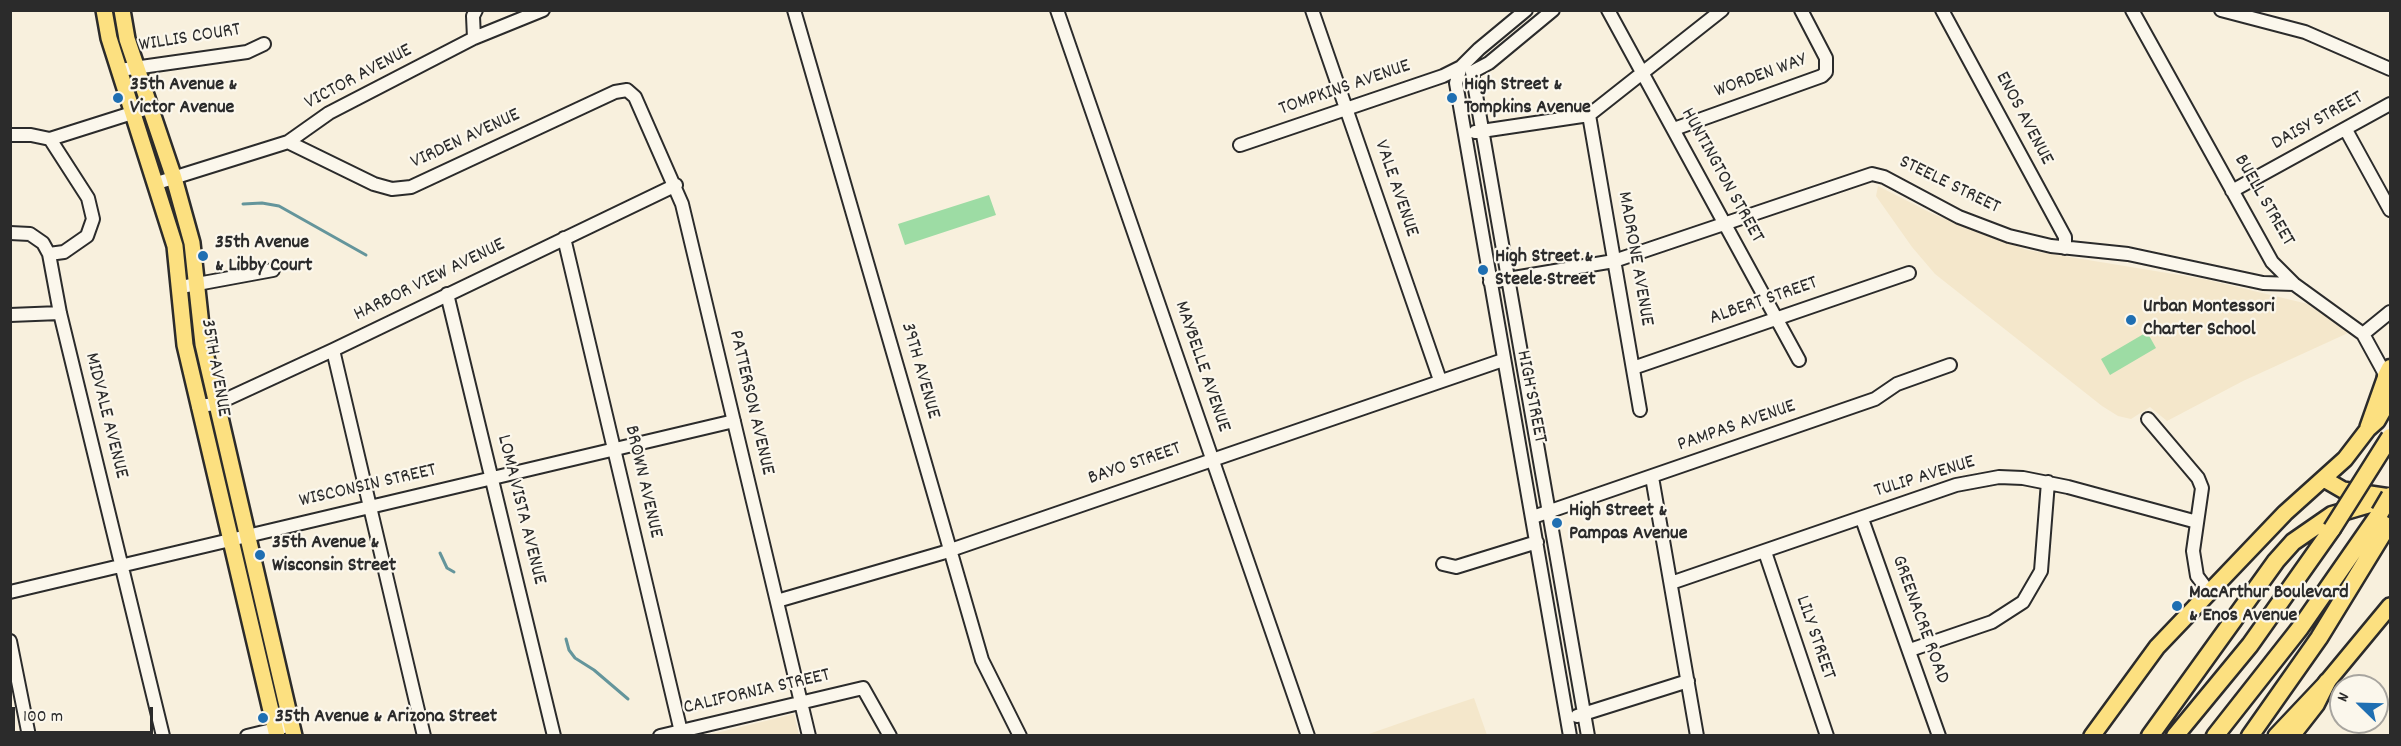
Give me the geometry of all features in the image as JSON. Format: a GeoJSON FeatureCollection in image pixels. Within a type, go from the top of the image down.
{"type":"FeatureCollection","features":[{"type":"Feature","properties":{"kind":"highway"},"geometry":{"type":"LineString","coordinates":[[2175,735],[2256,637],[2332,529],[2391,437]]}},
{"type":"Feature","properties":{"kind":"highway"},"geometry":{"type":"LineString","coordinates":[[2250,735],[2324,630],[2385,518],[2391,497]]}},
{"type":"Feature","properties":{"kind":"highway"},"geometry":{"type":"LineString","coordinates":[[2150,735],[2276,561],[2293,542],[2332,515],[2391,497]]}},
{"type":"Feature","properties":{"kind":"highway"},"geometry":{"type":"LineString","coordinates":[[2215,735],[2385,518]]}},
{"type":"Feature","properties":{"kind":"highway"},"geometry":{"type":"LineString","coordinates":[[2291,735],[2316,704],[2327,682]]}},
{"type":"Feature","properties":{"kind":"main road","name":"35TH AVENUE"},"geometry":{"type":"LineString","coordinates":[[104,10],[120,70],[175,246],[181,287],[185,345],[276,732]]}},
{"type":"Feature","properties":{"kind":"main road","name":"35TH AVENUE"},"geometry":{"type":"LineString","coordinates":[[122,10],[192,243],[203,344],[293,730]]}},
{"type":"Feature","properties":{"kind":"main road"},"geometry":{"type":"LineString","coordinates":[[2092,735],[2157,647],[2285,513],[2355,448],[2368,429],[2389,376]]}},
{"type":"Feature","properties":{"kind":"main road"},"geometry":{"type":"LineString","coordinates":[[2368,429],[2377,422],[2391,398]]}},
{"type":"Feature","properties":{"kind":"main road"},"geometry":{"type":"LineString","coordinates":[[2324,479],[2343,490],[2391,497]]}},
{"type":"Feature","properties":{"kind":"main road"},"geometry":{"type":"LineString","coordinates":[[2276,735],[2327,682],[2391,606]]}},
{"type":"Feature","properties":{"kind":"street"},"geometry":{"type":"LineString","coordinates":[[474,38],[476,10]]}},
{"type":"Feature","properties":{"kind":"street","name":"VICTOR AVENUE"},"geometry":{"type":"LineString","coordinates":[[157,183],[288,142],[328,113],[474,38],[543,10]]}},
{"type":"Feature","properties":{"kind":"street","name":"39TH AVENUE"},"geometry":{"type":"LineString","coordinates":[[794,10],[985,669],[1020,735]]}},
{"type":"Feature","properties":{"kind":"street","name":"MAYBELLE AVENUE"},"geometry":{"type":"LineString","coordinates":[[1057,10],[1308,735]]}},
{"type":"Feature","properties":{"kind":"street","name":"VALE AVENUE"},"geometry":{"type":"LineString","coordinates":[[1312,10],[1440,380]]}},
{"type":"Feature","properties":{"kind":"street","name":"TOMPKINS AVENUE"},"geometry":{"type":"LineString","coordinates":[[1467,69],[1479,49],[1526,10]]}},
{"type":"Feature","properties":{"kind":"street","name":"TOMPKINS AVENUE"},"geometry":{"type":"LineString","coordinates":[[1240,145],[1489,63],[1553,10]]}},
{"type":"Feature","properties":{"kind":"street","name":"HUNTINGTON STREET"},"geometry":{"type":"LineString","coordinates":[[1608,10],[1778,317],[1799,360]]}},
{"type":"Feature","properties":{"kind":"street"},"geometry":{"type":"LineString","coordinates":[[1465,133],[1589,115],[1722,10]]}},
{"type":"Feature","properties":{"kind":"street","name":"WORDEN WAY"},"geometry":{"type":"LineString","coordinates":[[1674,129],[1817,79],[1826,72],[1826,58],[1801,10]]}},
{"type":"Feature","properties":{"kind":"street","name":"ENOS AVENUE"},"geometry":{"type":"LineString","coordinates":[[1942,10],[2065,237],[2065,248]]}},
{"type":"Feature","properties":{"kind":"street","name":"BUELL STREET"},"geometry":{"type":"LineString","coordinates":[[2132,10],[2272,262],[2294,284],[2363,334],[2389,376]]}},
{"type":"Feature","properties":{"kind":"street"},"geometry":{"type":"LineString","coordinates":[[2221,10],[2305,32],[2391,69]]}},
{"type":"Feature","properties":{"kind":"street","name":"WILLIS COURT"},"geometry":{"type":"LineString","coordinates":[[120,70],[247,52],[264,44]]}},
{"type":"Feature","properties":{"kind":"street","name":"HIGH STREET"},"geometry":{"type":"LineString","coordinates":[[1467,69],[1482,130],[1588,735]]}},
{"type":"Feature","properties":{"kind":"street","name":"HIGH STREET"},"geometry":{"type":"LineString","coordinates":[[1467,69],[1456,82],[1570,735]]}},
{"type":"Feature","properties":{"kind":"street","name":"VIRDEN AVENUE"},"geometry":{"type":"LineString","coordinates":[[288,142],[374,184],[392,189],[411,187],[615,92],[627,90]]}},
{"type":"Feature","properties":{"kind":"street","name":"PATTERSON AVENUE"},"geometry":{"type":"LineString","coordinates":[[627,90],[635,97],[676,185],[809,735]]}},
{"type":"Feature","properties":{"kind":"street","name":"DAISY STREET"},"geometry":{"type":"LineString","coordinates":[[2232,191],[2391,104]]}},
{"type":"Feature","properties":{"kind":"street"},"geometry":{"type":"LineString","coordinates":[[10,135],[31,135],[50,139],[151,107]]}},
{"type":"Feature","properties":{"kind":"street","name":"MADRONE AVENUE"},"geometry":{"type":"LineString","coordinates":[[1589,115],[1640,410]]}},
{"type":"Feature","properties":{"kind":"street"},"geometry":{"type":"LineString","coordinates":[[2346,130],[2391,210]]}},
{"type":"Feature","properties":{"kind":"street"},"geometry":{"type":"LineString","coordinates":[[10,233],[30,234],[43,243],[49,254],[64,252],[87,236],[93,219],[88,198],[50,139]]}},
{"type":"Feature","properties":{"kind":"street","name":"STEELE STREET"},"geometry":{"type":"LineString","coordinates":[[1490,282],[1614,261],[1872,174],[1884,177],[1930,204],[1983,227],[2065,248],[2128,254],[2263,283],[2294,284]]}},
{"type":"Feature","properties":{"kind":"street","name":"HARBOR VIEW AVENUE"},"geometry":{"type":"LineString","coordinates":[[198,406],[216,404],[333,350],[676,185]]}},
{"type":"Feature","properties":{"kind":"street","name":"BROWN AVENUE"},"geometry":{"type":"LineString","coordinates":[[564,238],[681,733]]}},
{"type":"Feature","properties":{"kind":"street","name":"MIDVALE AVENUE"},"geometry":{"type":"LineString","coordinates":[[49,254],[60,313],[163,735]]}},
{"type":"Feature","properties":{"kind":"street"},"geometry":{"type":"LineString","coordinates":[[181,287],[198,286],[273,270]]}},
{"type":"Feature","properties":{"kind":"street","name":"ALBERT STREET"},"geometry":{"type":"LineString","coordinates":[[1633,368],[1909,273]]}},
{"type":"Feature","properties":{"kind":"street","name":"LOMA VISTA AVENUE"},"geometry":{"type":"LineString","coordinates":[[447,294],[554,735]]}},
{"type":"Feature","properties":{"kind":"street"},"geometry":{"type":"LineString","coordinates":[[2363,334],[2391,312]]}},
{"type":"Feature","properties":{"kind":"street"},"geometry":{"type":"LineString","coordinates":[[10,315],[60,313]]}},
{"type":"Feature","properties":{"kind":"street"},"geometry":{"type":"LineString","coordinates":[[333,350],[424,735]]}},
{"type":"Feature","properties":{"kind":"street","name":"BAYO STREET"},"geometry":{"type":"LineString","coordinates":[[777,601],[950,549],[1503,360]]}},
{"type":"Feature","properties":{"kind":"street","name":"PAMPAS AVENUE"},"geometry":{"type":"LineString","coordinates":[[1533,517],[1875,399],[1896,384],[1950,365]]}},
{"type":"Feature","properties":{"kind":"street"},"geometry":{"type":"LineString","coordinates":[[2148,419],[2198,478],[2202,488],[2194,567],[2200,581],[2209,592]]}},
{"type":"Feature","properties":{"kind":"street","name":"WISCONSIN STREET"},"geometry":{"type":"LineString","coordinates":[[10,592],[734,421]]}},
{"type":"Feature","properties":{"kind":"street"},"geometry":{"type":"LineString","coordinates":[[1652,477],[1697,735]]}},
{"type":"Feature","properties":{"kind":"street","name":"TULIP AVENUE"},"geometry":{"type":"LineString","coordinates":[[1671,584],[1977,480],[2023,478],[2048,482],[2197,522]]}},
{"type":"Feature","properties":{"kind":"street"},"geometry":{"type":"LineString","coordinates":[[1910,650],[1992,622],[2023,602],[2041,571],[2048,482]]}},
{"type":"Feature","properties":{"kind":"street","name":"GREENACRE ROAD"},"geometry":{"type":"LineString","coordinates":[[1862,519],[1939,735]]}},
{"type":"Feature","properties":{"kind":"street"},"geometry":{"type":"LineString","coordinates":[[1443,564],[1456,567],[1537,542]]}},
{"type":"Feature","properties":{"kind":"street","name":"LILY STREET"},"geometry":{"type":"LineString","coordinates":[[1765,552],[1827,735]]}},
{"type":"Feature","properties":{"kind":"street"},"geometry":{"type":"LineString","coordinates":[[10,640],[29,735]]}},
{"type":"Feature","properties":{"kind":"street"},"geometry":{"type":"LineString","coordinates":[[1567,718],[1688,681]]}},
{"type":"Feature","properties":{"kind":"street","name":"CALIFORNIA STREET"},"geometry":{"type":"LineString","coordinates":[[660,735],[681,733],[863,688],[890,735]]}},
{"type":"Feature","properties":{"kind":"street"},"geometry":{"type":"LineString","coordinates":[[247,735],[293,730]]}},
{"type":"Feature","properties":{"kind":"shaded area","name":"Urban Montessori Charter School"},"geometry":{"type":"Polygon","coordinates":[[[1878,186],[1933,214],[2027,250],[2204,279],[2308,304],[2348,333],[2243,381],[2167,421],[2150,407],[2131,419],[2118,416],[2102,406],[1935,274],[1912,247],[1876,196],[1878,186]]]}},
{"type":"Feature","properties":{"kind":"shaded area"},"geometry":{"type":"Polygon","coordinates":[[[1474,698],[1487,735],[1366,735],[1426,714],[1474,698]]]}},
{"type":"Feature","properties":{"kind":"shaded area"},"geometry":{"type":"Polygon","coordinates":[[[794,714],[799,735],[708,735],[794,714]]]}},
{"type":"Feature","properties":{"kind":"green space"},"geometry":{"type":"Polygon","coordinates":[[[989,195],[996,215],[905,245],[898,224],[989,195]]]}},
{"type":"Feature","properties":{"kind":"green space"},"geometry":{"type":"Polygon","coordinates":[[[2147,332],[2156,348],[2110,375],[2101,359],[2147,332]]]}},
{"type":"Feature","properties":{"kind":"waterway"},"geometry":{"type":"LineString","coordinates":[[243,204],[262,203],[279,206],[366,255]]}},
{"type":"Feature","properties":{"kind":"waterway"},"geometry":{"type":"LineString","coordinates":[[440,553],[447,568],[454,572]]}},
{"type":"Feature","properties":{"kind":"waterway"},"geometry":{"type":"LineString","coordinates":[[566,639],[569,650],[575,658],[594,670],[628,699]]}},
{"type":"Feature","properties":{"kind":"place","name":"35th Avenue & Victor Avenue"},"geometry":{"type":"Point","coordinates":[118,98]}},
{"type":"Feature","properties":{"kind":"place","name":"High Street & Tompkins Avenue"},"geometry":{"type":"Point","coordinates":[1452,98]}},
{"type":"Feature","properties":{"kind":"place","name":"35th Avenue & Libby Court"},"geometry":{"type":"Point","coordinates":[203,256]}},
{"type":"Feature","properties":{"kind":"place","name":"High Street & Steele Street"},"geometry":{"type":"Point","coordinates":[1483,270]}},
{"type":"Feature","properties":{"kind":"place","name":"Urban Montessori Charter School"},"geometry":{"type":"Point","coordinates":[2131,320]}},
{"type":"Feature","properties":{"kind":"place","name":"High Street & Pampas Avenue"},"geometry":{"type":"Point","coordinates":[1557,523]}},
{"type":"Feature","properties":{"kind":"place","name":"35th Avenue & Wisconsin Street"},"geometry":{"type":"Point","coordinates":[260,555]}},
{"type":"Feature","properties":{"kind":"place","name":"MacArthur Boulevard & Enos Avenue"},"geometry":{"type":"Point","coordinates":[2177,606]}},
{"type":"Feature","properties":{"kind":"place","name":"35th Avenue & Arizona Street"},"geometry":{"type":"Point","coordinates":[263,718]}}]}
